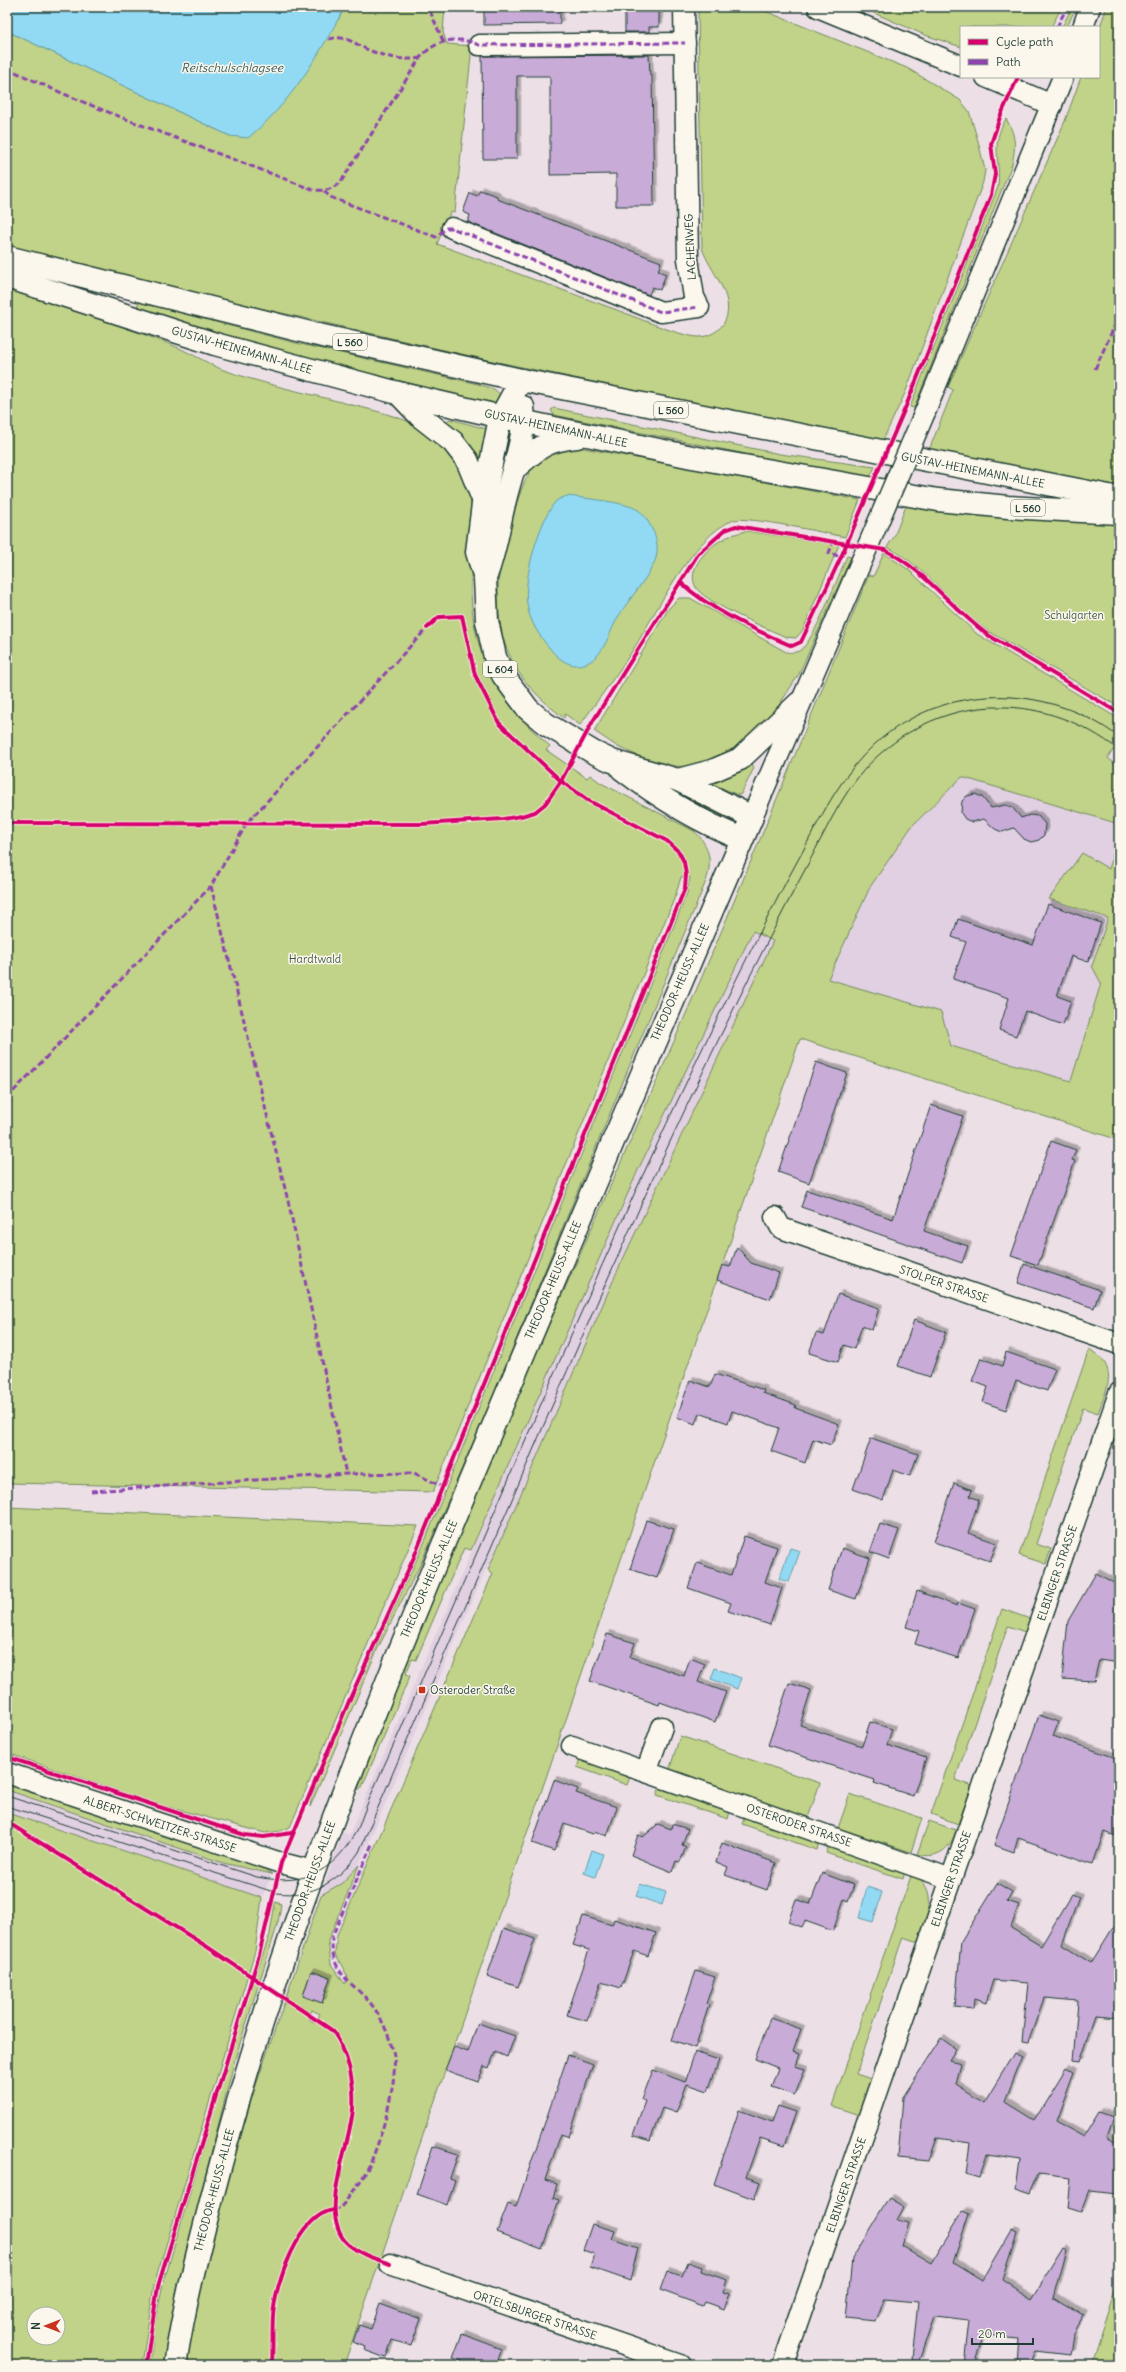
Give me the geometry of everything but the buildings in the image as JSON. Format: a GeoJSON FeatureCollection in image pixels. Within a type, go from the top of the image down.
{"type":"FeatureCollection","features":[{"type":"Feature","properties":{"kind":"main road","name":"GUSTAV-HEINEMANN-ALLEE"},"geometry":{"type":"LineString","coordinates":[[7,257],[314,334],[521,380],[1119,498]]}},
{"type":"Feature","properties":{"kind":"main road","name":"GUSTAV-HEINEMANN-ALLEE"},"geometry":{"type":"LineString","coordinates":[[7,276],[215,344],[398,393],[502,417],[766,472],[938,500],[1008,507],[1119,513]]}},
{"type":"Feature","properties":{"kind":"main road"},"geometry":{"type":"LineString","coordinates":[[502,417],[521,380]]}},
{"type":"Feature","properties":{"kind":"main road"},"geometry":{"type":"LineString","coordinates":[[521,380],[523,421]]}},
{"type":"Feature","properties":{"kind":"main road","name":"L 604"},"geometry":{"type":"LineString","coordinates":[[398,393],[421,417],[453,442],[467,460],[483,500]]}},
{"type":"Feature","properties":{"kind":"main road","name":"L 604"},"geometry":{"type":"LineString","coordinates":[[502,417],[490,461],[483,500],[477,552],[485,578],[487,622],[496,657],[503,675],[528,709],[564,734],[602,756],[658,796],[694,817],[742,839]]}},
{"type":"Feature","properties":{"kind":"main road","name":"L 604"},"geometry":{"type":"LineString","coordinates":[[485,578],[494,555],[514,469],[523,421]]}},
{"type":"Feature","properties":{"kind":"main road"},"geometry":{"type":"LineString","coordinates":[[514,469],[533,452],[551,441],[589,435]]}},
{"type":"Feature","properties":{"kind":"main road","name":"L 604"},"geometry":{"type":"LineString","coordinates":[[678,780],[712,772],[740,759],[800,703]]}},
{"type":"Feature","properties":{"kind":"main road","name":"L 604"},"geometry":{"type":"LineString","coordinates":[[602,756],[678,780],[752,817]]}},
{"type":"Feature","properties":{"kind":"main road","name":"THEODOR-HEUSS-ALLEE"},"geometry":{"type":"LineString","coordinates":[[175,2365],[196,2259],[240,2088],[313,1872],[401,1645],[475,1466],[752,817]]}},
{"type":"Feature","properties":{"kind":"street","name":"LACHENWEG"},"geometry":{"type":"LineString","coordinates":[[452,228],[661,312],[699,307],[694,297],[689,266],[684,7]]}},
{"type":"Feature","properties":{"kind":"street"},"geometry":{"type":"LineString","coordinates":[[818,7],[960,66]]}},
{"type":"Feature","properties":{"kind":"street"},"geometry":{"type":"LineString","coordinates":[[1083,26],[1090,7]]}},
{"type":"Feature","properties":{"kind":"street"},"geometry":{"type":"LineString","coordinates":[[479,45],[685,42]]}},
{"type":"Feature","properties":{"kind":"street"},"geometry":{"type":"LineString","coordinates":[[988,78],[1052,105]]}},
{"type":"Feature","properties":{"kind":"street"},"geometry":{"type":"LineString","coordinates":[[752,817],[925,412],[1063,78]]}},
{"type":"Feature","properties":{"kind":"street","name":"STOLPER STRASSE"},"geometry":{"type":"LineString","coordinates":[[775,1217],[782,1228],[1119,1344]]}},
{"type":"Feature","properties":{"kind":"street","name":"ELBINGER STRASSE"},"geometry":{"type":"LineString","coordinates":[[783,2365],[1119,1393]]}},
{"type":"Feature","properties":{"kind":"street"},"geometry":{"type":"LineString","coordinates":[[646,1772],[662,1727]]}},
{"type":"Feature","properties":{"kind":"street","name":"OSTERODER STRASSE"},"geometry":{"type":"LineString","coordinates":[[572,1746],[952,1879]]}},
{"type":"Feature","properties":{"kind":"street","name":"ALBERT-SCHWEITZER-STRASSE"},"geometry":{"type":"LineString","coordinates":[[7,1773],[281,1863],[313,1872]]}},
{"type":"Feature","properties":{"kind":"street","name":"ORTELSBURGER STRASSE"},"geometry":{"type":"LineString","coordinates":[[390,2264],[681,2365]]}},
{"type":"Feature","properties":{"kind":"shaded area"},"geometry":{"type":"Polygon","coordinates":[[[623,7],[661,7],[661,31],[624,30],[623,7]]]}},
{"type":"Feature","properties":{"kind":"shaded area"},"geometry":{"type":"Polygon","coordinates":[[[962,777],[1119,824],[1119,835],[1109,869],[1119,889],[1092,1132],[827,980],[870,887],[912,826],[962,777]]]}},
{"type":"Feature","properties":{"kind":"shaded area"},"geometry":{"type":"Polygon","coordinates":[[[753,931],[774,941],[616,1274],[488,1570],[486,1569],[359,1865],[342,1883],[321,1895],[343,1832],[349,1835],[587,1284],[683,1074],[753,931]]]}},
{"type":"Feature","properties":{"kind":"shaded area"},"geometry":{"type":"Polygon","coordinates":[[[7,1790],[223,1863],[272,1874],[262,1898],[149,1859],[7,1813],[7,1790]]]}},
{"type":"Feature","properties":{"kind":"green space"},"geometry":{"type":"Polygon","coordinates":[[[345,7],[445,7],[443,32],[447,44],[472,46],[455,212],[450,213],[437,244],[658,326],[690,336],[702,337],[714,333],[723,325],[727,312],[727,302],[724,293],[702,248],[698,12],[701,7],[755,7],[907,68],[960,100],[969,111],[978,141],[985,170],[983,182],[906,391],[882,442],[483,359],[190,292],[7,247],[7,31],[230,136],[338,20],[345,7]]]}},
{"type":"Feature","properties":{"kind":"green space"},"geometry":{"type":"Polygon","coordinates":[[[860,7],[1062,7],[1052,26],[960,26],[960,47],[925,35],[860,7]]]}},
{"type":"Feature","properties":{"kind":"green space"},"geometry":{"type":"Polygon","coordinates":[[[1072,7],[1076,7],[1067,26],[1062,26],[1072,7]]]}},
{"type":"Feature","properties":{"kind":"green space"},"geometry":{"type":"Polygon","coordinates":[[[1107,7],[1119,7],[1119,486],[929,450],[953,390],[948,387],[1065,121],[1081,78],[1100,78],[1100,26],[1107,7]]]}},
{"type":"Feature","properties":{"kind":"green space"},"geometry":{"type":"Polygon","coordinates":[[[1006,119],[1012,130],[1014,141],[1012,164],[914,408],[910,407],[998,187],[999,177],[997,144],[998,136],[1006,119]]]}},
{"type":"Feature","properties":{"kind":"green space","name":"Hardtwald"},"geometry":{"type":"Polygon","coordinates":[[[7,288],[167,343],[221,369],[250,379],[402,419],[417,425],[442,442],[452,454],[461,470],[471,500],[473,531],[471,582],[475,631],[490,673],[501,693],[515,712],[550,746],[546,750],[587,778],[590,775],[601,783],[694,831],[703,842],[708,854],[709,867],[706,881],[485,1415],[421,1563],[378,1648],[310,1807],[311,1800],[334,1740],[422,1548],[687,893],[690,877],[681,877],[676,894],[433,1492],[7,1483],[7,288]]]}},
{"type":"Feature","properties":{"kind":"green space"},"geometry":{"type":"Polygon","coordinates":[[[139,302],[296,343],[478,384],[494,389],[503,397],[497,404],[318,360],[229,336],[141,309],[137,307],[139,302]]]}},
{"type":"Feature","properties":{"kind":"green space"},"geometry":{"type":"Polygon","coordinates":[[[554,408],[780,454],[875,467],[869,479],[554,415],[551,410],[554,408]]]}},
{"type":"Feature","properties":{"kind":"green space"},"geometry":{"type":"Polygon","coordinates":[[[450,419],[487,429],[480,462],[447,425],[447,421],[450,419]]]}},
{"type":"Feature","properties":{"kind":"green space"},"geometry":{"type":"Polygon","coordinates":[[[508,433],[515,433],[494,496],[508,433]]]}},
{"type":"Feature","properties":{"kind":"green space"},"geometry":{"type":"Polygon","coordinates":[[[578,447],[860,500],[845,537],[742,519],[734,520],[719,528],[704,541],[676,577],[633,650],[614,679],[580,725],[565,714],[564,718],[547,704],[518,672],[508,652],[501,628],[498,586],[502,560],[511,522],[529,473],[535,465],[550,454],[578,447]]]}},
{"type":"Feature","properties":{"kind":"green space","name":"Schulgarten"},"geometry":{"type":"Polygon","coordinates":[[[906,506],[959,512],[1119,523],[1119,707],[988,631],[975,621],[915,565],[887,547],[894,537],[906,506]]]}},
{"type":"Feature","properties":{"kind":"green space"},"geometry":{"type":"Polygon","coordinates":[[[746,531],[839,545],[803,630],[796,638],[786,637],[726,609],[704,595],[695,585],[693,577],[695,569],[705,553],[721,540],[746,531]]]}},
{"type":"Feature","properties":{"kind":"green space"},"geometry":{"type":"Polygon","coordinates":[[[884,553],[909,570],[977,634],[1119,719],[1119,755],[1113,750],[1108,758],[1119,768],[1119,824],[962,777],[912,826],[870,887],[828,979],[941,1012],[951,1046],[1071,1081],[1101,983],[1092,966],[1108,918],[1049,899],[1082,853],[1109,869],[1119,835],[1119,1140],[800,1039],[344,2365],[184,2365],[213,2231],[254,2091],[321,1895],[342,1883],[359,1865],[328,1941],[331,1964],[345,1984],[348,1977],[335,1954],[337,1935],[493,1573],[488,1570],[616,1274],[773,941],[753,931],[639,1168],[471,1550],[464,1548],[416,1660],[412,1659],[406,1674],[410,1676],[361,1789],[358,1789],[394,1693],[511,1411],[725,924],[869,575],[873,577],[884,553]],[[311,1971],[303,1996],[322,2003],[330,1978],[311,1971]],[[312,2010],[309,2019],[315,2023],[320,2014],[312,2010]]]}},
{"type":"Feature","properties":{"kind":"green space"},"geometry":{"type":"Polygon","coordinates":[[[847,556],[851,557],[799,674],[767,724],[749,744],[702,767],[672,766],[641,757],[618,747],[594,731],[669,608],[679,598],[690,598],[786,652],[797,652],[801,650],[809,641],[815,630],[847,556]]]}},
{"type":"Feature","properties":{"kind":"green space"},"geometry":{"type":"Polygon","coordinates":[[[752,763],[754,768],[741,794],[738,795],[713,784],[713,782],[730,776],[752,763]]]}},
{"type":"Feature","properties":{"kind":"green space"},"geometry":{"type":"Polygon","coordinates":[[[675,791],[721,813],[723,816],[719,817],[675,791]]]}},
{"type":"Feature","properties":{"kind":"green space"},"geometry":{"type":"Polygon","coordinates":[[[1089,1349],[1098,1356],[1108,1370],[1107,1386],[1098,1413],[1083,1408],[1036,1544],[1051,1549],[1046,1564],[1019,1555],[1089,1349]]]}},
{"type":"Feature","properties":{"kind":"green space"},"geometry":{"type":"Polygon","coordinates":[[[7,1507],[418,1526],[290,1827],[281,1831],[265,1833],[157,1804],[7,1753],[7,1507]]]}},
{"type":"Feature","properties":{"kind":"green space"},"geometry":{"type":"Polygon","coordinates":[[[1002,1609],[1030,1619],[1025,1632],[1008,1626],[955,1780],[972,1786],[958,1824],[931,1814],[1002,1609]]]}},
{"type":"Feature","properties":{"kind":"green space"},"geometry":{"type":"Polygon","coordinates":[[[680,1736],[820,1783],[808,1818],[669,1771],[680,1736]]]}},
{"type":"Feature","properties":{"kind":"green space"},"geometry":{"type":"Polygon","coordinates":[[[580,1759],[630,1777],[627,1785],[577,1767],[580,1759]]]}},
{"type":"Feature","properties":{"kind":"green space"},"geometry":{"type":"Polygon","coordinates":[[[7,1784],[261,1867],[272,1874],[223,1863],[7,1790],[7,1784]]]}},
{"type":"Feature","properties":{"kind":"green space"},"geometry":{"type":"Polygon","coordinates":[[[660,1787],[730,1811],[728,1819],[657,1795],[660,1787]]]}},
{"type":"Feature","properties":{"kind":"green space"},"geometry":{"type":"Polygon","coordinates":[[[850,1794],[922,1818],[911,1852],[838,1828],[850,1794]]]}},
{"type":"Feature","properties":{"kind":"green space"},"geometry":{"type":"Polygon","coordinates":[[[7,1813],[149,1859],[262,1898],[255,1951],[154,2285],[142,2365],[7,2365],[7,1813]]]}},
{"type":"Feature","properties":{"kind":"green space"},"geometry":{"type":"Polygon","coordinates":[[[745,1816],[819,1842],[817,1850],[742,1824],[745,1816]]]}},
{"type":"Feature","properties":{"kind":"green space"},"geometry":{"type":"Polygon","coordinates":[[[929,1821],[956,1830],[954,1837],[947,1848],[937,1854],[917,1854],[929,1821]]]}},
{"type":"Feature","properties":{"kind":"green space"},"geometry":{"type":"Polygon","coordinates":[[[829,1845],[905,1871],[903,1879],[826,1853],[829,1845]]]}},
{"type":"Feature","properties":{"kind":"green space"},"geometry":{"type":"Polygon","coordinates":[[[912,1873],[921,1880],[926,1888],[929,1896],[928,1914],[918,1942],[903,1937],[856,2074],[871,2079],[859,2115],[832,2106],[912,1873]]]}},
{"type":"Feature","properties":{"kind":"green space"},"geometry":{"type":"Polygon","coordinates":[[[275,1902],[281,1904],[278,1923],[235,2059],[178,2284],[163,2365],[150,2365],[154,2328],[162,2288],[243,2011],[270,1934],[275,1902]]]}},
{"type":"Feature","properties":{"kind":"green space"},"geometry":{"type":"Polygon","coordinates":[[[1119,2278],[1119,2365],[1091,2365],[1119,2278]]]}},
{"type":"Feature","properties":{"kind":"water","name":"Reitschulschlagsee"},"geometry":{"type":"Polygon","coordinates":[[[7,7],[345,7],[325,43],[291,94],[264,124],[248,138],[230,136],[7,31],[7,7]]]}},
{"type":"Feature","properties":{"kind":"water"},"geometry":{"type":"Polygon","coordinates":[[[567,496],[614,503],[638,510],[649,523],[654,533],[657,545],[655,561],[643,582],[616,620],[602,650],[591,661],[579,665],[566,662],[552,651],[543,640],[530,617],[526,593],[530,565],[538,536],[550,510],[556,501],[567,496]]]}},
{"type":"Feature","properties":{"kind":"water"},"geometry":{"type":"Polygon","coordinates":[[[790,1548],[800,1551],[789,1582],[779,1579],[790,1548]]]}},
{"type":"Feature","properties":{"kind":"water"},"geometry":{"type":"Polygon","coordinates":[[[715,1668],[741,1678],[737,1689],[711,1679],[715,1668]]]}},
{"type":"Feature","properties":{"kind":"water"},"geometry":{"type":"Polygon","coordinates":[[[592,1850],[603,1854],[595,1877],[584,1873],[592,1850]]]}},
{"type":"Feature","properties":{"kind":"water"},"geometry":{"type":"Polygon","coordinates":[[[640,1884],[666,1892],[662,1905],[636,1896],[640,1884]]]}},
{"type":"Feature","properties":{"kind":"water"},"geometry":{"type":"Polygon","coordinates":[[[867,1887],[882,1892],[873,1922],[859,1918],[867,1887]]]}},
{"type":"Feature","properties":{"kind":"tram line"},"geometry":{"type":"LineString","coordinates":[[7,1796],[257,1877],[275,1879],[306,1877],[318,1872],[341,1854],[359,1826],[373,1790],[634,1194],[734,984],[820,819],[844,779],[875,744],[902,724],[932,709],[963,700],[996,697],[1028,699],[1060,706],[1090,719],[1119,737]]}},
{"type":"Feature","properties":{"kind":"tram line"},"geometry":{"type":"LineString","coordinates":[[7,1806],[277,1893],[290,1894],[313,1890],[334,1879],[343,1871],[359,1852],[596,1304],[686,1106],[750,976],[831,820],[848,791],[858,777],[881,753],[909,733],[938,718],[968,710],[999,707],[1030,710],[1061,718],[1091,731],[1119,750]]}},
{"type":"Feature","properties":{"kind":"marked path"},"geometry":{"type":"LineString","coordinates":[[1058,26],[1067,7]]}},
{"type":"Feature","properties":{"kind":"marked path"},"geometry":{"type":"LineString","coordinates":[[430,11],[443,41]]}},
{"type":"Feature","properties":{"kind":"marked path"},"geometry":{"type":"LineString","coordinates":[[329,39],[346,39],[365,49],[389,57],[402,59],[420,58]]}},
{"type":"Feature","properties":{"kind":"marked path"},"geometry":{"type":"LineString","coordinates":[[7,68],[82,102],[120,117],[313,190],[322,190],[332,188],[342,180],[420,58],[439,43],[455,40],[463,40],[479,45],[685,43]]}},
{"type":"Feature","properties":{"kind":"marked path"},"geometry":{"type":"LineString","coordinates":[[324,191],[330,197],[436,237],[446,228],[452,228],[661,312],[699,307]]}},
{"type":"Feature","properties":{"kind":"marked path"},"geometry":{"type":"LineString","coordinates":[[1095,369],[1119,316]]}},
{"type":"Feature","properties":{"kind":"marked path"},"geometry":{"type":"LineString","coordinates":[[834,540],[829,553],[841,557]]}},
{"type":"Feature","properties":{"kind":"marked path"},"geometry":{"type":"LineString","coordinates":[[7,1098],[211,886],[247,823],[429,626]]}},
{"type":"Feature","properties":{"kind":"marked path"},"geometry":{"type":"LineString","coordinates":[[211,886],[289,1205],[346,1474]]}},
{"type":"Feature","properties":{"kind":"marked path"},"geometry":{"type":"LineString","coordinates":[[91,1491],[346,1474],[414,1473],[441,1486]]}},
{"type":"Feature","properties":{"kind":"marked path"},"geometry":{"type":"LineString","coordinates":[[333,2210],[340,2208],[359,2184],[368,2168],[378,2143],[388,2110],[394,2076],[393,2051],[389,2037],[382,2022],[371,2004],[341,1973],[333,1952],[332,1937],[372,1844]]}},
{"type":"Feature","properties":{"kind":"cycle path"},"geometry":{"type":"LineString","coordinates":[[680,582],[719,611],[748,626],[792,646],[801,642],[841,557],[906,406],[991,195],[995,174],[991,144],[1000,117],[1018,78]]}},
{"type":"Feature","properties":{"kind":"cycle path"},"geometry":{"type":"LineString","coordinates":[[7,823],[422,824],[503,819],[535,812],[545,804],[561,781],[593,721],[698,554],[725,530],[736,526],[885,550],[913,568],[962,614],[988,635],[1119,713]]}},
{"type":"Feature","properties":{"kind":"cycle path"},"geometry":{"type":"LineString","coordinates":[[146,2365],[158,2286],[259,1955],[281,1863],[352,1694],[414,1557],[685,888],[686,875],[684,862],[679,852],[667,841],[589,801],[561,781],[499,723],[475,675],[462,616],[439,617],[427,628]]}},
{"type":"Feature","properties":{"kind":"cycle path"},"geometry":{"type":"LineString","coordinates":[[7,1757],[245,1835],[264,1837],[292,1833]]}},
{"type":"Feature","properties":{"kind":"cycle path"},"geometry":{"type":"LineString","coordinates":[[7,1822],[206,1946],[333,2031],[343,2049],[352,2078],[353,2089],[351,2125],[338,2181],[335,2200],[335,2217],[340,2233],[349,2245],[364,2254],[390,2264]]}},
{"type":"Feature","properties":{"kind":"cycle path"},"geometry":{"type":"LineString","coordinates":[[272,2365],[273,2316],[278,2287],[284,2270],[300,2237],[310,2224],[321,2214],[334,2210]]}},
{"type":"Feature","properties":{"kind":"place","name":"Osteroder Straße"},"geometry":{"type":"Point","coordinates":[422,1690]}}]}
